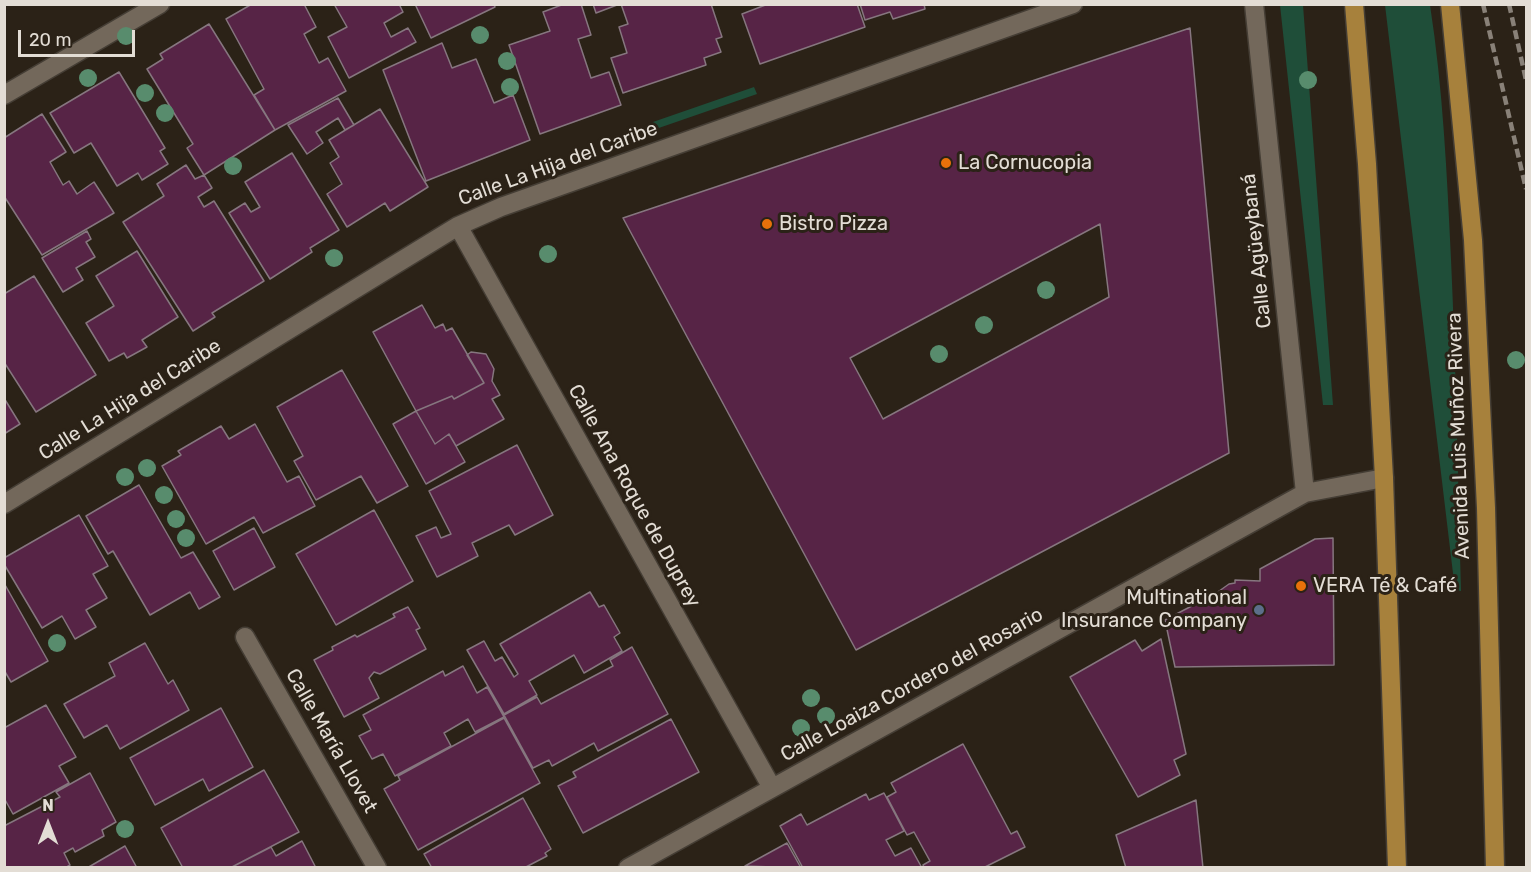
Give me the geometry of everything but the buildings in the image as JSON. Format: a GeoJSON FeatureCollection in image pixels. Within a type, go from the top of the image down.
{"type":"FeatureCollection","features":[{"type":"Feature","properties":{"kind":"main road"},"geometry":{"type":"LineString","coordinates":[[1354,4],[1367,164],[1384,478],[1397,867]]}},
{"type":"Feature","properties":{"kind":"main road","name":"Avenida Luis Muñoz Rivera"},"geometry":{"type":"LineString","coordinates":[[1450,4],[1473,240],[1486,508],[1495,867]]}},
{"type":"Feature","properties":{"kind":"street"},"geometry":{"type":"LineString","coordinates":[[4,95],[160,4]]}},
{"type":"Feature","properties":{"kind":"street","name":"Calle La Hija del Caribe"},"geometry":{"type":"LineString","coordinates":[[4,504],[458,225],[501,207],[1073,4]]}},
{"type":"Feature","properties":{"kind":"street","name":"Calle Agüeybaná"},"geometry":{"type":"LineString","coordinates":[[1254,4],[1305,493]]}},
{"type":"Feature","properties":{"kind":"street","name":"Calle Ana Roque de Duprey"},"geometry":{"type":"LineString","coordinates":[[458,225],[772,788]]}},
{"type":"Feature","properties":{"kind":"street","name":"Calle Loaiza Cordero del Rosario"},"geometry":{"type":"LineString","coordinates":[[628,867],[1305,493],[1384,478]]}},
{"type":"Feature","properties":{"kind":"street","name":"Calle María Llovet"},"geometry":{"type":"LineString","coordinates":[[245,637],[376,867]]}},
{"type":"Feature","properties":{"kind":"green space"},"geometry":{"type":"Polygon","coordinates":[[[1280,5],[1303,5],[1333,405],[1323,405],[1280,5]]]}},
{"type":"Feature","properties":{"kind":"green space"},"geometry":{"type":"Polygon","coordinates":[[[1385,5],[1430,5],[1444,132],[1456,383],[1461,591],[1455,590],[1385,5]]]}},
{"type":"Feature","properties":{"kind":"green space"},"geometry":{"type":"Polygon","coordinates":[[[754,87],[757,94],[653,130],[650,123],[754,87]]]}},
{"type":"Feature","properties":{"kind":"railway"},"geometry":{"type":"LineString","coordinates":[[1483,4],[1526,189]]}},
{"type":"Feature","properties":{"kind":"railway"},"geometry":{"type":"LineString","coordinates":[[1509,4],[1526,80]]}},
{"type":"Feature","properties":{"kind":"place","name":"La Cornucopia"},"geometry":{"type":"Point","coordinates":[946,163]}},
{"type":"Feature","properties":{"kind":"place","name":"Bistro Pizza"},"geometry":{"type":"Point","coordinates":[767,224]}},
{"type":"Feature","properties":{"kind":"place","name":"VERA Té & Café"},"geometry":{"type":"Point","coordinates":[1301,586]}},
{"type":"Feature","properties":{"kind":"place","name":"Multinational Insurance Company"},"geometry":{"type":"Point","coordinates":[1259,610]}}]}
